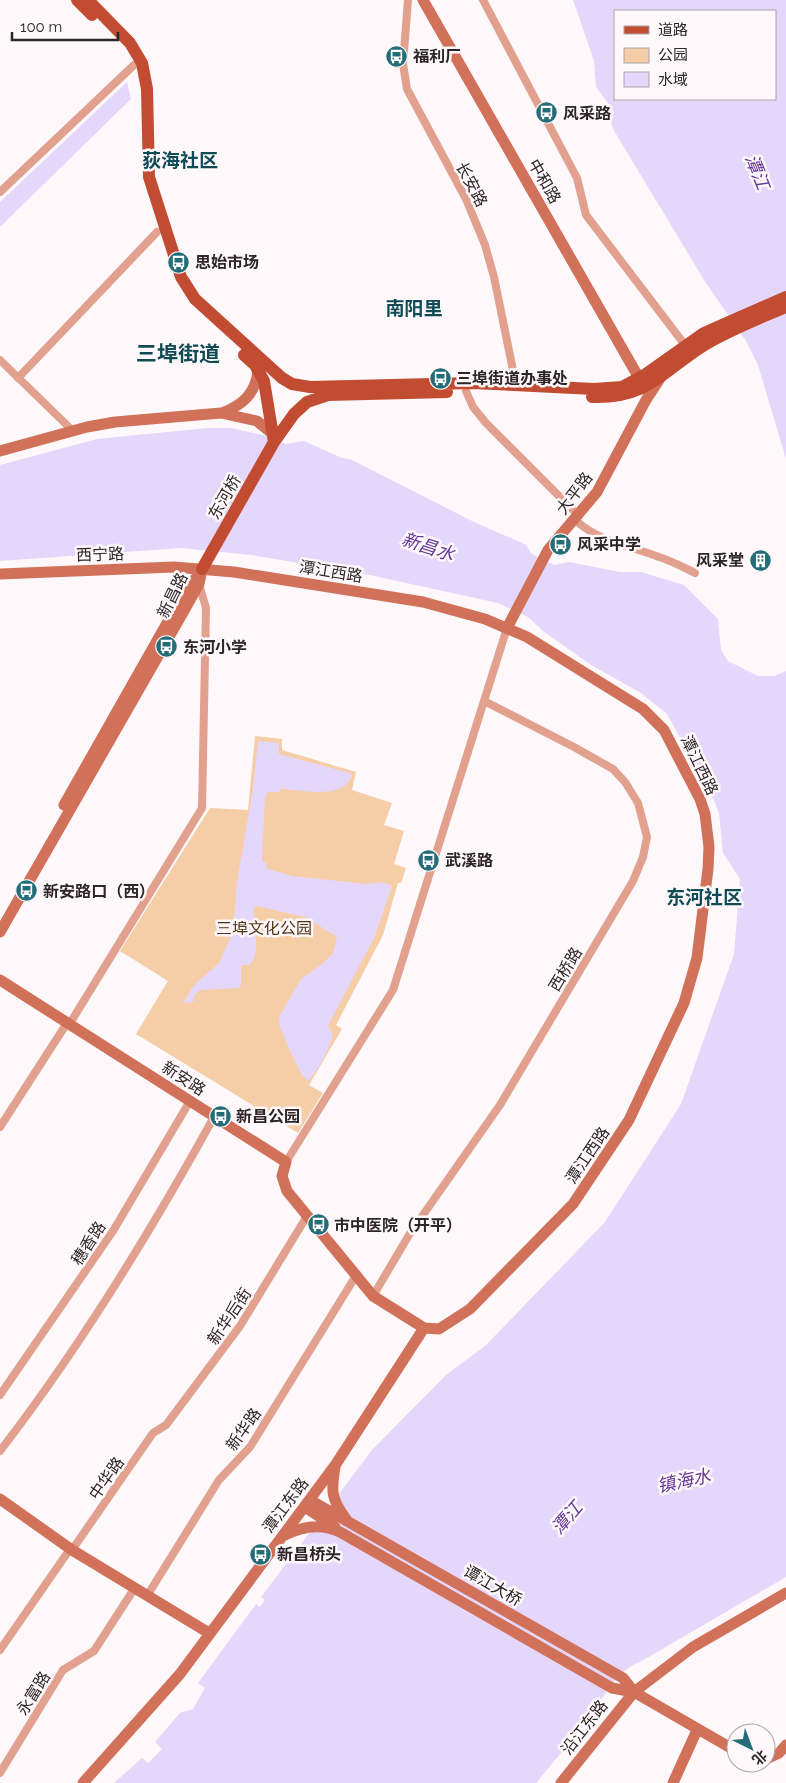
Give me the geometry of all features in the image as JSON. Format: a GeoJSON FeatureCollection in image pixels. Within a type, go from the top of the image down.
{"type":"FeatureCollection","features":[{"type":"Feature","properties":{"kind":"main road"},"geometry":{"type":"LineString","coordinates":[[77,0],[119,42],[134,65],[139,89],[141,178],[174,280],[183,297],[258,370],[266,387],[275,439]]}},
{"type":"Feature","properties":{"kind":"main road"},"geometry":{"type":"LineString","coordinates":[[88,0],[130,43],[142,63],[147,88],[149,177],[178,268],[185,284],[195,299],[282,378],[292,384]]}},
{"type":"Feature","properties":{"kind":"main road"},"geometry":{"type":"LineString","coordinates":[[731,326],[786,297]]}},
{"type":"Feature","properties":{"kind":"main road"},"geometry":{"type":"LineString","coordinates":[[269,404],[273,390],[285,384],[310,387],[473,383],[610,388],[622,386],[689,349],[704,333],[786,307]]}},
{"type":"Feature","properties":{"kind":"main road","name":"东河桥"},"geometry":{"type":"LineString","coordinates":[[202,569],[275,439],[298,410],[317,398],[333,395],[466,391],[610,397],[634,392],[662,375],[689,349]]}},
{"type":"Feature","properties":{"kind":"street","name":"长安路"},"geometry":{"type":"LineString","coordinates":[[408,0],[403,64],[406,89],[466,199],[485,245],[494,277],[516,385]]}},
{"type":"Feature","properties":{"kind":"street","name":"中和路"},"geometry":{"type":"LineString","coordinates":[[423,0],[639,378]]}},
{"type":"Feature","properties":{"kind":"street"},"geometry":{"type":"LineString","coordinates":[[483,0],[577,178],[586,216],[689,349]]}},
{"type":"Feature","properties":{"kind":"street"},"geometry":{"type":"LineString","coordinates":[[0,192],[134,65]]}},
{"type":"Feature","properties":{"kind":"street"},"geometry":{"type":"LineString","coordinates":[[18,378],[157,232]]}},
{"type":"Feature","properties":{"kind":"street"},"geometry":{"type":"LineString","coordinates":[[0,360],[73,431]]}},
{"type":"Feature","properties":{"kind":"street"},"geometry":{"type":"LineString","coordinates":[[0,451],[73,431],[115,422],[220,413],[234,409],[246,399],[256,382],[258,370]]}},
{"type":"Feature","properties":{"kind":"street","name":"大平路"},"geometry":{"type":"LineString","coordinates":[[507,628],[548,550],[577,518],[604,482],[646,400],[662,375]]}},
{"type":"Feature","properties":{"kind":"street"},"geometry":{"type":"LineString","coordinates":[[466,391],[472,407],[590,533],[600,538],[659,556],[695,573]]}},
{"type":"Feature","properties":{"kind":"street"},"geometry":{"type":"LineString","coordinates":[[220,413],[257,421],[265,426],[275,439]]}},
{"type":"Feature","properties":{"kind":"street","name":"西宁路"},"geometry":{"type":"LineString","coordinates":[[0,574],[174,567],[202,569]]}},
{"type":"Feature","properties":{"kind":"street","name":"新昌路"},"geometry":{"type":"LineString","coordinates":[[0,932],[199,584],[202,569]]}},
{"type":"Feature","properties":{"kind":"street","name":"新昌路"},"geometry":{"type":"LineString","coordinates":[[0,917],[182,596],[202,569]]}},
{"type":"Feature","properties":{"kind":"street","name":"潭江西路"},"geometry":{"type":"LineString","coordinates":[[202,569],[423,602],[484,619],[507,628],[582,670],[643,709],[658,722],[700,799],[707,826],[708,869],[692,981],[656,1064],[621,1135],[572,1204],[537,1242],[470,1309],[443,1327],[424,1336],[411,1349]]}},
{"type":"Feature","properties":{"kind":"street"},"geometry":{"type":"LineString","coordinates":[[0,1127],[68,1024],[202,808],[206,608],[199,584]]}},
{"type":"Feature","properties":{"kind":"street"},"geometry":{"type":"LineString","coordinates":[[443,1327],[434,1330],[424,1328],[373,1296],[284,1185],[282,1170],[393,990],[507,628]]}},
{"type":"Feature","properties":{"kind":"street","name":"西桥路"},"geometry":{"type":"LineString","coordinates":[[373,1296],[409,1235],[500,1105],[633,881],[646,846],[646,829],[638,803],[630,788],[615,771],[574,747],[484,701]]}},
{"type":"Feature","properties":{"kind":"street","name":"新安路"},"geometry":{"type":"LineString","coordinates":[[0,980],[286,1162]]}},
{"type":"Feature","properties":{"kind":"street","name":"穗香路"},"geometry":{"type":"LineString","coordinates":[[0,1395],[108,1237],[190,1101]]}},
{"type":"Feature","properties":{"kind":"street"},"geometry":{"type":"LineString","coordinates":[[0,1452],[88,1330],[139,1248],[214,1117]]}},
{"type":"Feature","properties":{"kind":"street","name":"新华后街"},"geometry":{"type":"LineString","coordinates":[[166,1425],[240,1326],[307,1216]]}},
{"type":"Feature","properties":{"kind":"street","name":"新华路"},"geometry":{"type":"LineString","coordinates":[[147,1596],[218,1480],[244,1455],[255,1439],[357,1274]]}},
{"type":"Feature","properties":{"kind":"street","name":"潭江东路"},"geometry":{"type":"LineString","coordinates":[[83,1783],[163,1695],[307,1504],[336,1464],[424,1328]]}},
{"type":"Feature","properties":{"kind":"street","name":"中华路"},"geometry":{"type":"LineString","coordinates":[[0,1650],[154,1433],[166,1425]]}},
{"type":"Feature","properties":{"kind":"street"},"geometry":{"type":"LineString","coordinates":[[336,1464],[332,1495],[338,1509],[347,1520]]}},
{"type":"Feature","properties":{"kind":"street"},"geometry":{"type":"LineString","coordinates":[[0,1499],[71,1550],[209,1633]]}},
{"type":"Feature","properties":{"kind":"street"},"geometry":{"type":"LineString","coordinates":[[307,1504],[340,1532]]}},
{"type":"Feature","properties":{"kind":"street","name":"谭江大桥"},"geometry":{"type":"LineString","coordinates":[[307,1504],[347,1520],[623,1678],[634,1692]]}},
{"type":"Feature","properties":{"kind":"street"},"geometry":{"type":"LineString","coordinates":[[280,1539],[291,1532],[310,1527],[329,1527],[340,1532]]}},
{"type":"Feature","properties":{"kind":"street","name":"谭江大桥"},"geometry":{"type":"LineString","coordinates":[[340,1532],[612,1688],[634,1692]]}},
{"type":"Feature","properties":{"kind":"street","name":"永富路"},"geometry":{"type":"LineString","coordinates":[[0,1773],[63,1670],[94,1651],[134,1588]]}},
{"type":"Feature","properties":{"kind":"street","name":"沿江东路"},"geometry":{"type":"LineString","coordinates":[[561,1783],[634,1692],[693,1646],[786,1592]]}},
{"type":"Feature","properties":{"kind":"street"},"geometry":{"type":"LineString","coordinates":[[634,1692],[726,1746]]}},
{"type":"Feature","properties":{"kind":"street"},"geometry":{"type":"LineString","coordinates":[[673,1783],[697,1730]]}},
{"type":"Feature","properties":{"kind":"street"},"geometry":{"type":"LineString","coordinates":[[776,1754],[786,1744]]}},
{"type":"Feature","properties":{"kind":"green space","name":"三埠文化公园"},"geometry":{"type":"Polygon","coordinates":[[[255,736],[282,739],[282,750],[356,772],[352,790],[392,803],[384,825],[404,831],[394,864],[406,868],[401,883],[398,883],[383,935],[336,1025],[342,1029],[309,1085],[323,1093],[298,1133],[136,1034],[168,981],[120,951],[210,808],[248,810],[255,736]]]}},
{"type":"Feature","properties":{"kind":"water","name":"潭江"},"geometry":{"type":"Polygon","coordinates":[[[573,0],[786,0],[786,459],[758,365],[746,341],[704,280],[613,129],[611,123],[614,111],[596,87],[594,61],[573,0]]]}},
{"type":"Feature","properties":{"kind":"water"},"geometry":{"type":"Polygon","coordinates":[[[127,82],[131,99],[0,227],[0,202],[127,82]]]}},
{"type":"Feature","properties":{"kind":"water"},"geometry":{"type":"Polygon","coordinates":[[[208,428],[231,428],[263,435],[286,444],[304,441],[342,458],[350,459],[474,522],[526,545],[532,554],[554,565],[569,562],[620,572],[641,572],[684,585],[718,619],[721,650],[728,661],[758,676],[774,676],[786,671],[786,1577],[626,1670],[613,1683],[595,1712],[536,1783],[114,1783],[142,1758],[148,1763],[162,1749],[155,1742],[180,1713],[193,1709],[205,1688],[198,1683],[256,1604],[260,1607],[265,1600],[261,1597],[372,1450],[447,1374],[485,1346],[605,1222],[681,1104],[734,954],[740,879],[723,853],[719,813],[713,798],[667,714],[641,693],[591,665],[543,631],[528,617],[498,603],[365,574],[251,555],[181,548],[0,561],[0,465],[97,439],[208,428]]]}},
{"type":"Feature","properties":{"kind":"water"},"geometry":{"type":"Polygon","coordinates":[[[258,741],[279,743],[279,754],[350,773],[352,776],[347,784],[339,789],[330,791],[280,789],[280,792],[268,792],[265,797],[262,861],[266,863],[268,869],[292,876],[366,884],[383,882],[392,886],[375,936],[329,1024],[328,1027],[332,1032],[331,1042],[318,1067],[308,1081],[302,1075],[290,1051],[280,1027],[279,1017],[301,979],[322,964],[333,953],[337,937],[305,917],[256,906],[253,911],[256,930],[254,959],[249,965],[241,965],[241,985],[239,988],[200,990],[194,996],[193,1002],[185,1003],[184,1001],[195,984],[219,963],[233,932],[237,882],[253,789],[258,741]]]}},
{"type":"Feature","properties":{"kind":"place","name":"福利厂"},"geometry":{"type":"Point","coordinates":[397,56]}},
{"type":"Feature","properties":{"kind":"place","name":"风采路"},"geometry":{"type":"Point","coordinates":[547,113]}},
{"type":"Feature","properties":{"kind":"place","name":"思始市场"},"geometry":{"type":"Point","coordinates":[179,262]}},
{"type":"Feature","properties":{"kind":"place","name":"三埠街道办事处"},"geometry":{"type":"Point","coordinates":[440,378]}},
{"type":"Feature","properties":{"kind":"place","name":"风采中学"},"geometry":{"type":"Point","coordinates":[561,544]}},
{"type":"Feature","properties":{"kind":"place","name":"风采堂"},"geometry":{"type":"Point","coordinates":[760,560]}},
{"type":"Feature","properties":{"kind":"place","name":"东河小学"},"geometry":{"type":"Point","coordinates":[167,647]}},
{"type":"Feature","properties":{"kind":"place","name":"武溪路"},"geometry":{"type":"Point","coordinates":[429,860]}},
{"type":"Feature","properties":{"kind":"place","name":"新安路口（西）"},"geometry":{"type":"Point","coordinates":[27,891]}},
{"type":"Feature","properties":{"kind":"place","name":"新昌公园"},"geometry":{"type":"Point","coordinates":[220,1116]}},
{"type":"Feature","properties":{"kind":"place","name":"市中医院（开平）"},"geometry":{"type":"Point","coordinates":[318,1225]}},
{"type":"Feature","properties":{"kind":"place","name":"新昌桥头"},"geometry":{"type":"Point","coordinates":[261,1554]}},
{"type":"Feature","properties":{"kind":"district","name":"荻海社区"},"geometry":{"type":"Point","coordinates":[180,160]}},
{"type":"Feature","properties":{"kind":"district","name":"南阳里"},"geometry":{"type":"Point","coordinates":[414,308]}},
{"type":"Feature","properties":{"kind":"district","name":"三埠街道"},"geometry":{"type":"Point","coordinates":[178,354]}},
{"type":"Feature","properties":{"kind":"district","name":"东河社区"},"geometry":{"type":"Point","coordinates":[704,897]}},
{"type":"Feature","properties":{"kind":"water label","name":"新昌水"},"geometry":{"type":"Point","coordinates":[428,547]}},
{"type":"Feature","properties":{"kind":"water label","name":"镇海水"},"geometry":{"type":"Point","coordinates":[684,1481]}}]}
